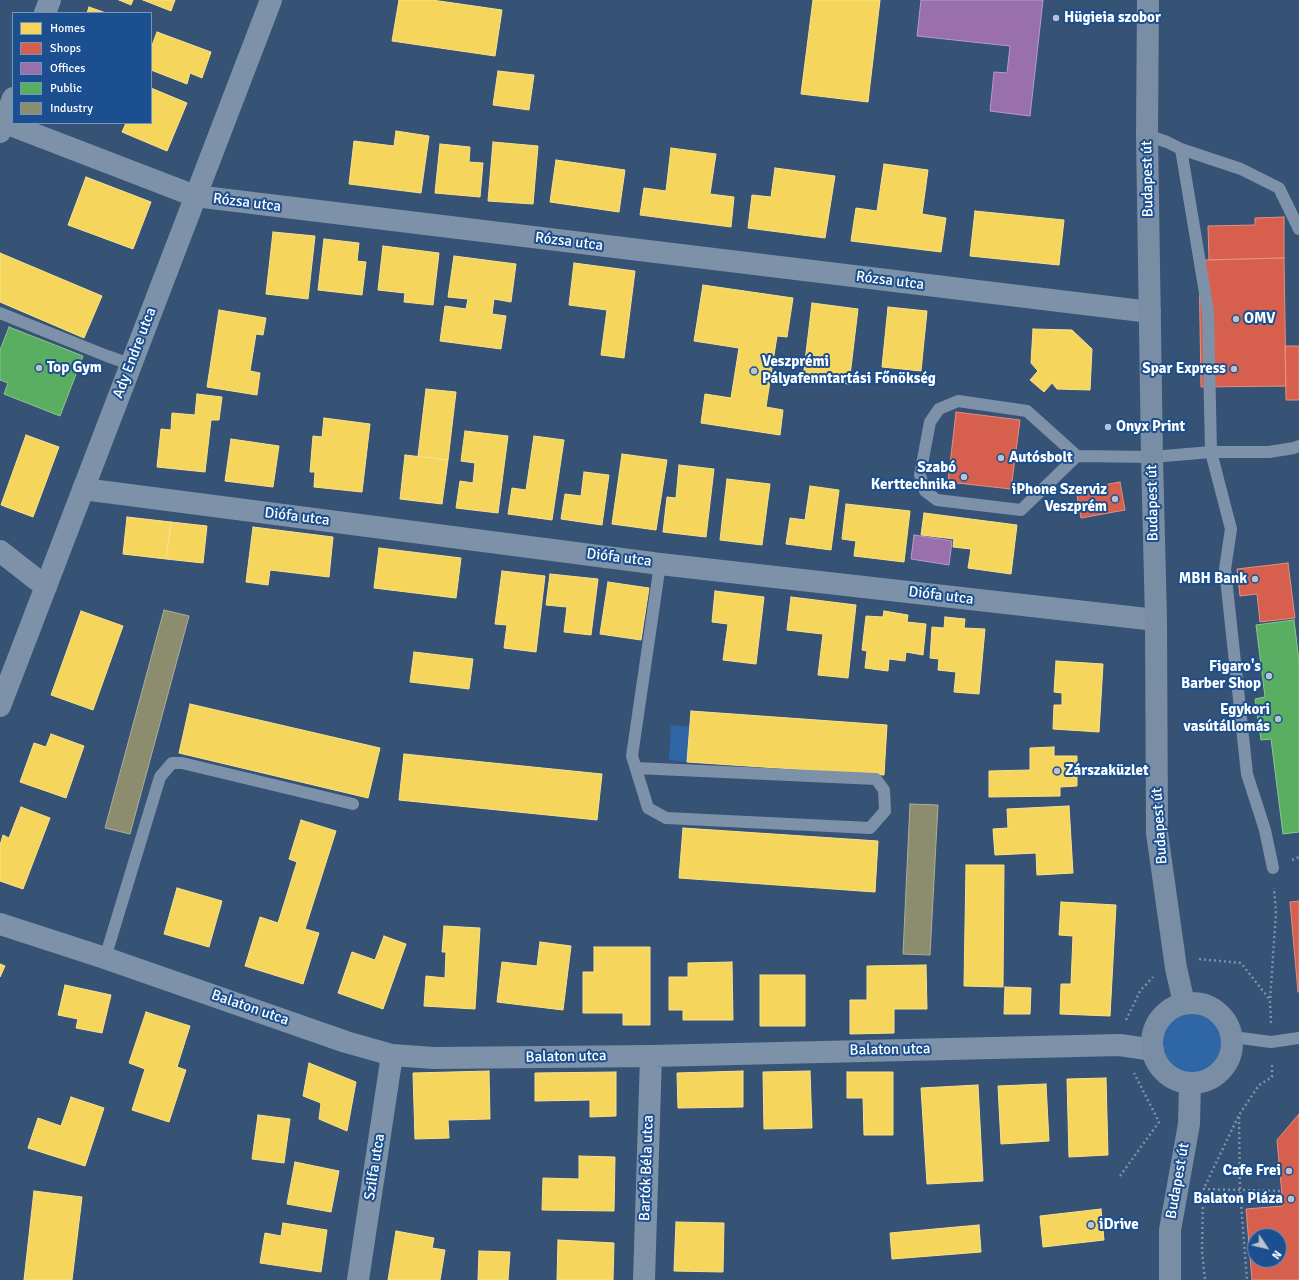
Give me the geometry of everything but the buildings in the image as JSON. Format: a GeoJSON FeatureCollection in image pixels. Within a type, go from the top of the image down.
{"type":"FeatureCollection","features":[{"type":"Feature","properties":{"kind":"main road","name":"Budapest út"},"geometry":{"type":"LineString","coordinates":[[1148,0],[1147,135],[1156,620],[1158,833],[1176,968],[1184,1003]]}},
{"type":"Feature","properties":{"kind":"main road"},"geometry":{"type":"LineString","coordinates":[[1184,1003],[1200,1003],[1215,1010],[1227,1022],[1233,1037],[1232,1052],[1226,1064],[1216,1075],[1204,1081],[1190,1083],[1177,1080],[1165,1073],[1157,1062],[1153,1050],[1153,1037],[1159,1020],[1172,1008],[1184,1003]]}},
{"type":"Feature","properties":{"kind":"main road","name":"Budapest út"},"geometry":{"type":"LineString","coordinates":[[1170,1280],[1170,1230],[1188,1124],[1190,1083]]}},
{"type":"Feature","properties":{"kind":"street"},"geometry":{"type":"LineString","coordinates":[[45,12],[50,0]]}},
{"type":"Feature","properties":{"kind":"street","name":"Ady Endre utca"},"geometry":{"type":"LineString","coordinates":[[0,706],[271,0]]}},
{"type":"Feature","properties":{"kind":"street"},"geometry":{"type":"LineString","coordinates":[[1,125],[12,100]]}},
{"type":"Feature","properties":{"kind":"street","name":"Rózsa utca"},"geometry":{"type":"LineString","coordinates":[[1,125],[195,196],[1150,312]]}},
{"type":"Feature","properties":{"kind":"street","name":"Diófa utca"},"geometry":{"type":"LineString","coordinates":[[83,489],[660,564],[1156,620]]}},
{"type":"Feature","properties":{"kind":"street"},"geometry":{"type":"LineString","coordinates":[[0,551],[46,587]]}},
{"type":"Feature","properties":{"kind":"street","name":"Balaton utca"},"geometry":{"type":"LineString","coordinates":[[0,924],[105,958],[346,1042],[392,1055],[434,1058],[651,1056],[1120,1045],[1153,1050]]}},
{"type":"Feature","properties":{"kind":"street","name":"Szilfa utca"},"geometry":{"type":"LineString","coordinates":[[358,1280],[392,1055]]}},
{"type":"Feature","properties":{"kind":"street","name":"Bartók Béla utca"},"geometry":{"type":"LineString","coordinates":[[644,1280],[651,1056]]}},
{"type":"Feature","properties":{"kind":"lane"},"geometry":{"type":"LineString","coordinates":[[1147,135],[1181,149],[1241,169],[1279,188],[1299,229]]}},
{"type":"Feature","properties":{"kind":"lane"},"geometry":{"type":"LineString","coordinates":[[1181,149],[1208,311],[1211,452],[1231,529],[1225,569],[1247,774],[1265,830],[1273,868]]}},
{"type":"Feature","properties":{"kind":"lane"},"geometry":{"type":"LineString","coordinates":[[0,313],[130,364]]}},
{"type":"Feature","properties":{"kind":"lane"},"geometry":{"type":"LineString","coordinates":[[1077,456],[1021,510],[937,500],[925,491],[920,475],[930,422],[939,409],[958,401],[1027,410],[1077,456],[1152,457],[1211,452],[1269,452],[1299,446]]}},
{"type":"Feature","properties":{"kind":"lane"},"geometry":{"type":"LineString","coordinates":[[636,768],[876,779],[884,790],[884,811],[870,828],[666,818],[648,808],[632,756],[660,564]]}},
{"type":"Feature","properties":{"kind":"lane"},"geometry":{"type":"LineString","coordinates":[[105,958],[160,777],[172,763],[182,763],[353,804]]}},
{"type":"Feature","properties":{"kind":"lane"},"geometry":{"type":"LineString","coordinates":[[1233,1037],[1271,1042],[1299,1038]]}},
{"type":"Feature","properties":{"kind":"path"},"geometry":{"type":"LineString","coordinates":[[1205,1280],[1202,1250],[1203,1189],[1239,1115],[1259,1085],[1272,1077],[1270,1001],[1276,912],[1273,868]]}},
{"type":"Feature","properties":{"kind":"path"},"geometry":{"type":"LineString","coordinates":[[1199,959],[1241,963],[1270,1001]]}},
{"type":"Feature","properties":{"kind":"path"},"geometry":{"type":"LineString","coordinates":[[1125,1023],[1140,991],[1153,977]]}},
{"type":"Feature","properties":{"kind":"path"},"geometry":{"type":"LineString","coordinates":[[1120,1176],[1159,1122],[1134,1072]]}},
{"type":"Feature","properties":{"kind":"path"},"geometry":{"type":"LineString","coordinates":[[1239,1115],[1240,1190],[1247,1280]]}},
{"type":"Feature","properties":{"kind":"path"},"geometry":{"type":"LineString","coordinates":[[1203,1189],[1282,1191]]}},
{"type":"Feature","properties":{"kind":"shaded area"},"geometry":{"type":"Polygon","coordinates":[[[671,725],[690,727],[687,762],[669,760],[671,725]]]}},
{"type":"Feature","properties":{"kind":"shaded area"},"geometry":{"type":"Polygon","coordinates":[[[1192,1003],[1207,1006],[1220,1015],[1229,1028],[1232,1043],[1229,1058],[1220,1071],[1207,1080],[1192,1083],[1177,1080],[1164,1071],[1155,1058],[1152,1043],[1155,1028],[1164,1015],[1177,1006],[1192,1003]]]}},
{"type":"Feature","properties":{"kind":"place","name":"Hügieia szobor"},"geometry":{"type":"Point","coordinates":[1056,18]}},
{"type":"Feature","properties":{"kind":"place","name":"OMV"},"geometry":{"type":"Point","coordinates":[1236,319]}},
{"type":"Feature","properties":{"kind":"place","name":"Top Gym"},"geometry":{"type":"Point","coordinates":[39,368]}},
{"type":"Feature","properties":{"kind":"place","name":"Spar Express"},"geometry":{"type":"Point","coordinates":[1234,369]}},
{"type":"Feature","properties":{"kind":"place","name":"Veszprémi Pályafenntartási Főnökség"},"geometry":{"type":"Point","coordinates":[754,371]}},
{"type":"Feature","properties":{"kind":"place","name":"Onyx Print"},"geometry":{"type":"Point","coordinates":[1108,427]}},
{"type":"Feature","properties":{"kind":"place","name":"Autósbolt"},"geometry":{"type":"Point","coordinates":[1001,458]}},
{"type":"Feature","properties":{"kind":"place","name":"Szabó Kerttechnika"},"geometry":{"type":"Point","coordinates":[964,477]}},
{"type":"Feature","properties":{"kind":"place","name":"iPhone Szerviz Veszprém"},"geometry":{"type":"Point","coordinates":[1115,499]}},
{"type":"Feature","properties":{"kind":"place","name":"MBH Bank"},"geometry":{"type":"Point","coordinates":[1255,579]}},
{"type":"Feature","properties":{"kind":"place","name":"Figaro's Barber Shop"},"geometry":{"type":"Point","coordinates":[1269,676]}},
{"type":"Feature","properties":{"kind":"place","name":"Egykori vasútállomás"},"geometry":{"type":"Point","coordinates":[1278,719]}},
{"type":"Feature","properties":{"kind":"place","name":"Zárszaküzlet"},"geometry":{"type":"Point","coordinates":[1057,771]}},
{"type":"Feature","properties":{"kind":"place","name":"Cafe Frei"},"geometry":{"type":"Point","coordinates":[1289,1171]}},
{"type":"Feature","properties":{"kind":"place","name":"Balaton Pláza"},"geometry":{"type":"Point","coordinates":[1291,1199]}},
{"type":"Feature","properties":{"kind":"place","name":"iDrive"},"geometry":{"type":"Point","coordinates":[1091,1225]}}]}
